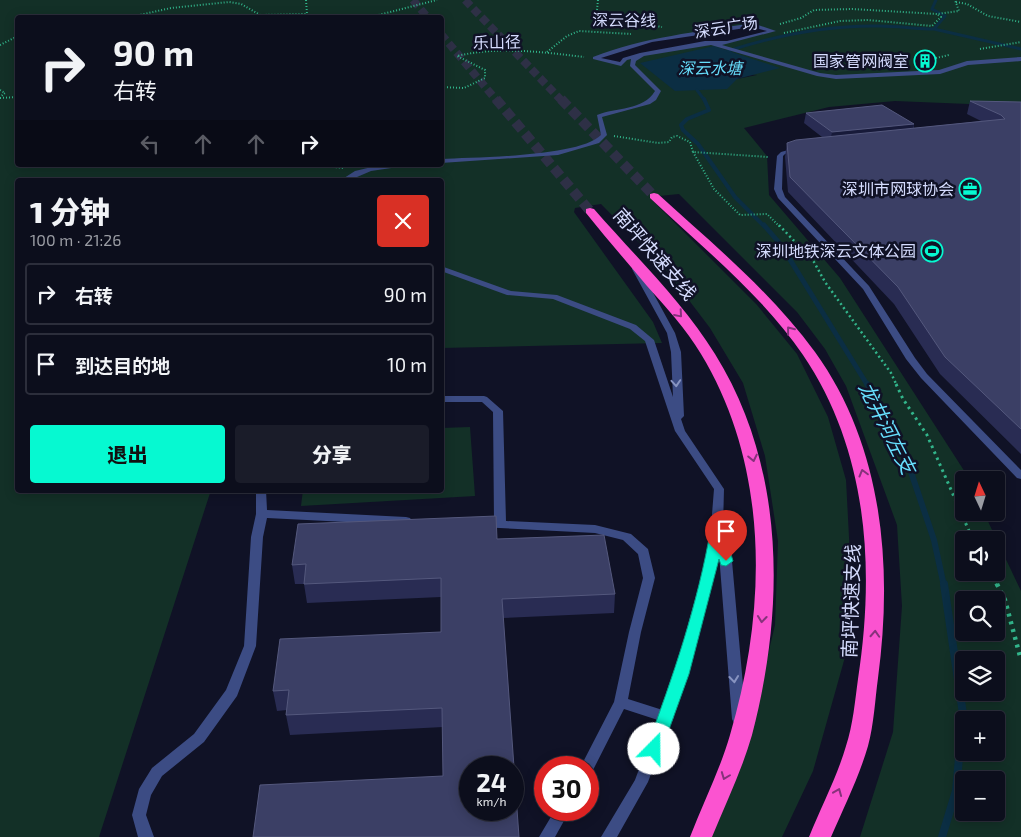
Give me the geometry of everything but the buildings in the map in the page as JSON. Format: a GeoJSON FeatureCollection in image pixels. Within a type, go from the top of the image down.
{"type":"FeatureCollection","features":[{"type":"Feature","properties":{"kind":"highway","name":"南坪快速支线"},"geometry":{"type":"LineString","coordinates":[[654,196],[781,318],[809,355],[833,392],[853,438],[869,496],[877,559],[875,641],[857,745],[820,837]]}},
{"type":"Feature","properties":{"kind":"highway","name":"南坪快速支线"},"geometry":{"type":"LineString","coordinates":[[590,211],[689,326],[714,363],[734,402],[751,449],[764,510],[766,581],[759,651],[740,736],[701,837]]}},
{"type":"Feature","properties":{"kind":"street","name":"深云广场"},"geometry":{"type":"LineString","coordinates":[[752,26],[772,31],[727,43],[705,43],[640,55],[625,60],[621,64],[594,58],[608,52],[674,38],[752,26]]}},
{"type":"Feature","properties":{"kind":"street"},"geometry":{"type":"LineString","coordinates":[[444,161],[558,153],[592,144],[604,135],[599,116],[606,112],[648,104],[654,100],[658,91],[632,65],[633,60],[642,56],[702,44],[725,46],[818,75],[836,77],[940,72],[967,63],[1021,60]]}},
{"type":"Feature","properties":{"kind":"street"},"geometry":{"type":"LineString","coordinates":[[811,148],[792,150],[780,156],[778,189],[782,198],[866,288],[924,376],[1021,476]]}},
{"type":"Feature","properties":{"kind":"street"},"geometry":{"type":"LineString","coordinates":[[348,178],[355,173],[387,167]]}},
{"type":"Feature","properties":{"kind":"street"},"geometry":{"type":"LineString","coordinates":[[630,258],[671,333],[676,352],[680,431]]}},
{"type":"Feature","properties":{"kind":"street"},"geometry":{"type":"LineString","coordinates":[[444,269],[510,293],[554,297],[633,327],[648,340],[680,431],[718,489],[717,527],[712,560],[686,655],[666,717],[641,782],[609,837]]}},
{"type":"Feature","properties":{"kind":"street"},"geometry":{"type":"LineString","coordinates":[[444,399],[484,399],[498,412],[500,525]]}},
{"type":"Feature","properties":{"kind":"street"},"geometry":{"type":"LineString","coordinates":[[146,837],[139,815],[144,794],[157,772],[199,738],[232,692],[250,646],[257,537],[262,514],[262,493]]}},
{"type":"Feature","properties":{"kind":"street"},"geometry":{"type":"LineString","coordinates":[[262,514],[421,521]]}},
{"type":"Feature","properties":{"kind":"street"},"geometry":{"type":"LineString","coordinates":[[470,524],[595,529],[627,538],[644,552],[649,578],[635,632],[621,702],[593,756]]}},
{"type":"Feature","properties":{"kind":"street"},"geometry":{"type":"LineString","coordinates":[[717,527],[726,561],[740,736]]}},
{"type":"Feature","properties":{"kind":"street"},"geometry":{"type":"LineString","coordinates":[[621,702],[666,717]]}},
{"type":"Feature","properties":{"kind":"street"},"geometry":{"type":"LineString","coordinates":[[547,837],[556,821]]}},
{"type":"Feature","properties":{"kind":"path"},"geometry":{"type":"LineString","coordinates":[[140,15],[171,8],[229,2],[241,4],[260,15],[307,14],[306,0]]}},
{"type":"Feature","properties":{"kind":"path"},"geometry":{"type":"LineString","coordinates":[[378,15],[437,0]]}},
{"type":"Feature","properties":{"kind":"path","name":"深云谷线"},"geometry":{"type":"LineString","coordinates":[[598,0],[597,10],[605,17],[663,27]]}},
{"type":"Feature","properties":{"kind":"path"},"geometry":{"type":"LineString","coordinates":[[762,28],[801,18],[814,10],[852,9],[937,14],[959,11],[956,1]]}},
{"type":"Feature","properties":{"kind":"path"},"geometry":{"type":"LineString","coordinates":[[956,1],[967,4],[988,16],[1021,22]]}},
{"type":"Feature","properties":{"kind":"path"},"geometry":{"type":"LineString","coordinates":[[766,34],[794,31],[840,21],[868,20],[932,26],[941,18],[937,14]]}},
{"type":"Feature","properties":{"kind":"path","name":"深云谷线"},"geometry":{"type":"LineString","coordinates":[[547,53],[567,36],[579,31],[632,34]]}},
{"type":"Feature","properties":{"kind":"path"},"geometry":{"type":"LineString","coordinates":[[0,45],[15,38]]}},
{"type":"Feature","properties":{"kind":"path"},"geometry":{"type":"LineString","coordinates":[[999,45],[1021,42]]}},
{"type":"Feature","properties":{"kind":"path","name":"乐山径"},"geometry":{"type":"LineString","coordinates":[[444,87],[462,90],[474,87],[485,78],[484,70],[457,56],[465,54],[504,52],[547,53],[594,58]]}},
{"type":"Feature","properties":{"kind":"path"},"geometry":{"type":"LineString","coordinates":[[0,90],[5,92],[0,98]]}},
{"type":"Feature","properties":{"kind":"path"},"geometry":{"type":"LineString","coordinates":[[0,98],[15,97]]}},
{"type":"Feature","properties":{"kind":"path"},"geometry":{"type":"LineString","coordinates":[[604,135],[658,144],[669,142],[672,137],[677,136],[690,142],[693,152],[714,189],[740,214],[767,214],[800,245],[892,373],[903,399],[927,435],[969,531]]}},
{"type":"Feature","properties":{"kind":"path"},"geometry":{"type":"LineString","coordinates":[[693,152],[718,152],[775,158]]}},
{"type":"Feature","properties":{"kind":"path"},"geometry":{"type":"LineString","coordinates":[[331,167],[350,169],[355,173]]}},
{"type":"Feature","properties":{"kind":"path"},"geometry":{"type":"LineString","coordinates":[[995,581],[1005,600],[1021,660]]}},
{"type":"Feature","properties":{"kind":"green space"},"geometry":{"type":"Polygon","coordinates":[[[0,0],[1021,0],[1021,106],[895,101],[829,107],[744,128],[767,156],[769,195],[840,278],[964,471],[955,471],[955,521],[988,521],[993,531],[955,531],[955,581],[1005,581],[1005,557],[1021,591],[1021,837],[860,837],[893,732],[902,606],[897,525],[846,386],[825,349],[797,312],[679,194],[649,197],[757,305],[797,354],[828,417],[846,480],[850,556],[845,657],[813,771],[782,837],[711,837],[744,756],[775,625],[778,541],[765,456],[743,383],[710,328],[666,270],[601,204],[575,208],[574,212],[653,322],[662,343],[444,348],[444,178],[15,178],[15,493],[210,493],[99,837],[0,837],[0,0]],[[752,26],[672,37],[612,51],[595,58],[621,64],[625,59],[705,43],[727,43],[772,31],[752,26]],[[641,63],[737,79],[757,75],[641,63]]]}},
{"type":"Feature","properties":{"kind":"green space"},"geometry":{"type":"Polygon","coordinates":[[[470,427],[475,496],[301,506],[303,493],[444,493],[444,428],[470,427]]]}},
{"type":"Feature","properties":{"kind":"water","name":"深云水塘"},"geometry":{"type":"Polygon","coordinates":[[[714,46],[780,68],[737,79],[727,89],[675,91],[640,63],[714,46]]]}},
{"type":"Feature","properties":{"kind":"waterway"},"geometry":{"type":"LineString","coordinates":[[934,29],[945,16],[932,9],[936,0]]}},
{"type":"Feature","properties":{"kind":"waterway"},"geometry":{"type":"LineString","coordinates":[[728,51],[765,40],[822,29],[861,26],[934,29]]}},
{"type":"Feature","properties":{"kind":"waterway"},"geometry":{"type":"LineString","coordinates":[[934,29],[1021,49]]}},
{"type":"Feature","properties":{"kind":"waterway","name":"龙井河左支"},"geometry":{"type":"LineString","coordinates":[[697,90],[705,101]]}},
{"type":"Feature","properties":{"kind":"waterway","name":"龙井河左支"},"geometry":{"type":"LineString","coordinates":[[705,101],[709,110],[687,119],[681,125],[683,130],[698,144],[735,197],[765,227]]}},
{"type":"Feature","properties":{"kind":"waterway","name":"龙井河左支"},"geometry":{"type":"LineString","coordinates":[[764,225],[781,245],[868,386]]}},
{"type":"Feature","properties":{"kind":"waterway","name":"龙井河左支"},"geometry":{"type":"LineString","coordinates":[[867,384],[910,469],[934,540],[944,586]]}},
{"type":"Feature","properties":{"kind":"waterway","name":"龙井河左支"},"geometry":{"type":"LineString","coordinates":[[942,837],[956,791],[963,714],[944,584]]}},
{"type":"Feature","properties":{"kind":"tunnel"},"geometry":{"type":"LineString","coordinates":[[413,0],[426,15]]}},
{"type":"Feature","properties":{"kind":"tunnel"},"geometry":{"type":"LineString","coordinates":[[465,0],[562,101]]}},
{"type":"Feature","properties":{"kind":"tunnel"},"geometry":{"type":"LineString","coordinates":[[444,38],[497,101]]}},
{"type":"Feature","properties":{"kind":"tunnel"},"geometry":{"type":"LineString","coordinates":[[496,99],[590,211]]}},
{"type":"Feature","properties":{"kind":"tunnel"},"geometry":{"type":"LineString","coordinates":[[561,99],[654,196]]}},
{"type":"Feature","properties":{"kind":"place","name":"国家管网阀室"},"geometry":{"type":"Point","coordinates":[925,61]}},
{"type":"Feature","properties":{"kind":"place","name":"深圳市网球协会"},"geometry":{"type":"Point","coordinates":[970,189]}},
{"type":"Feature","properties":{"kind":"place","name":"深圳地铁深云文体公园"},"geometry":{"type":"Point","coordinates":[932,251]}},
{"type":"Feature","properties":{"kind":"route"},"geometry":{"type":"LineString","coordinates":[[654,749],[681,674],[712,560],[717,527],[726,561]]}}]}
